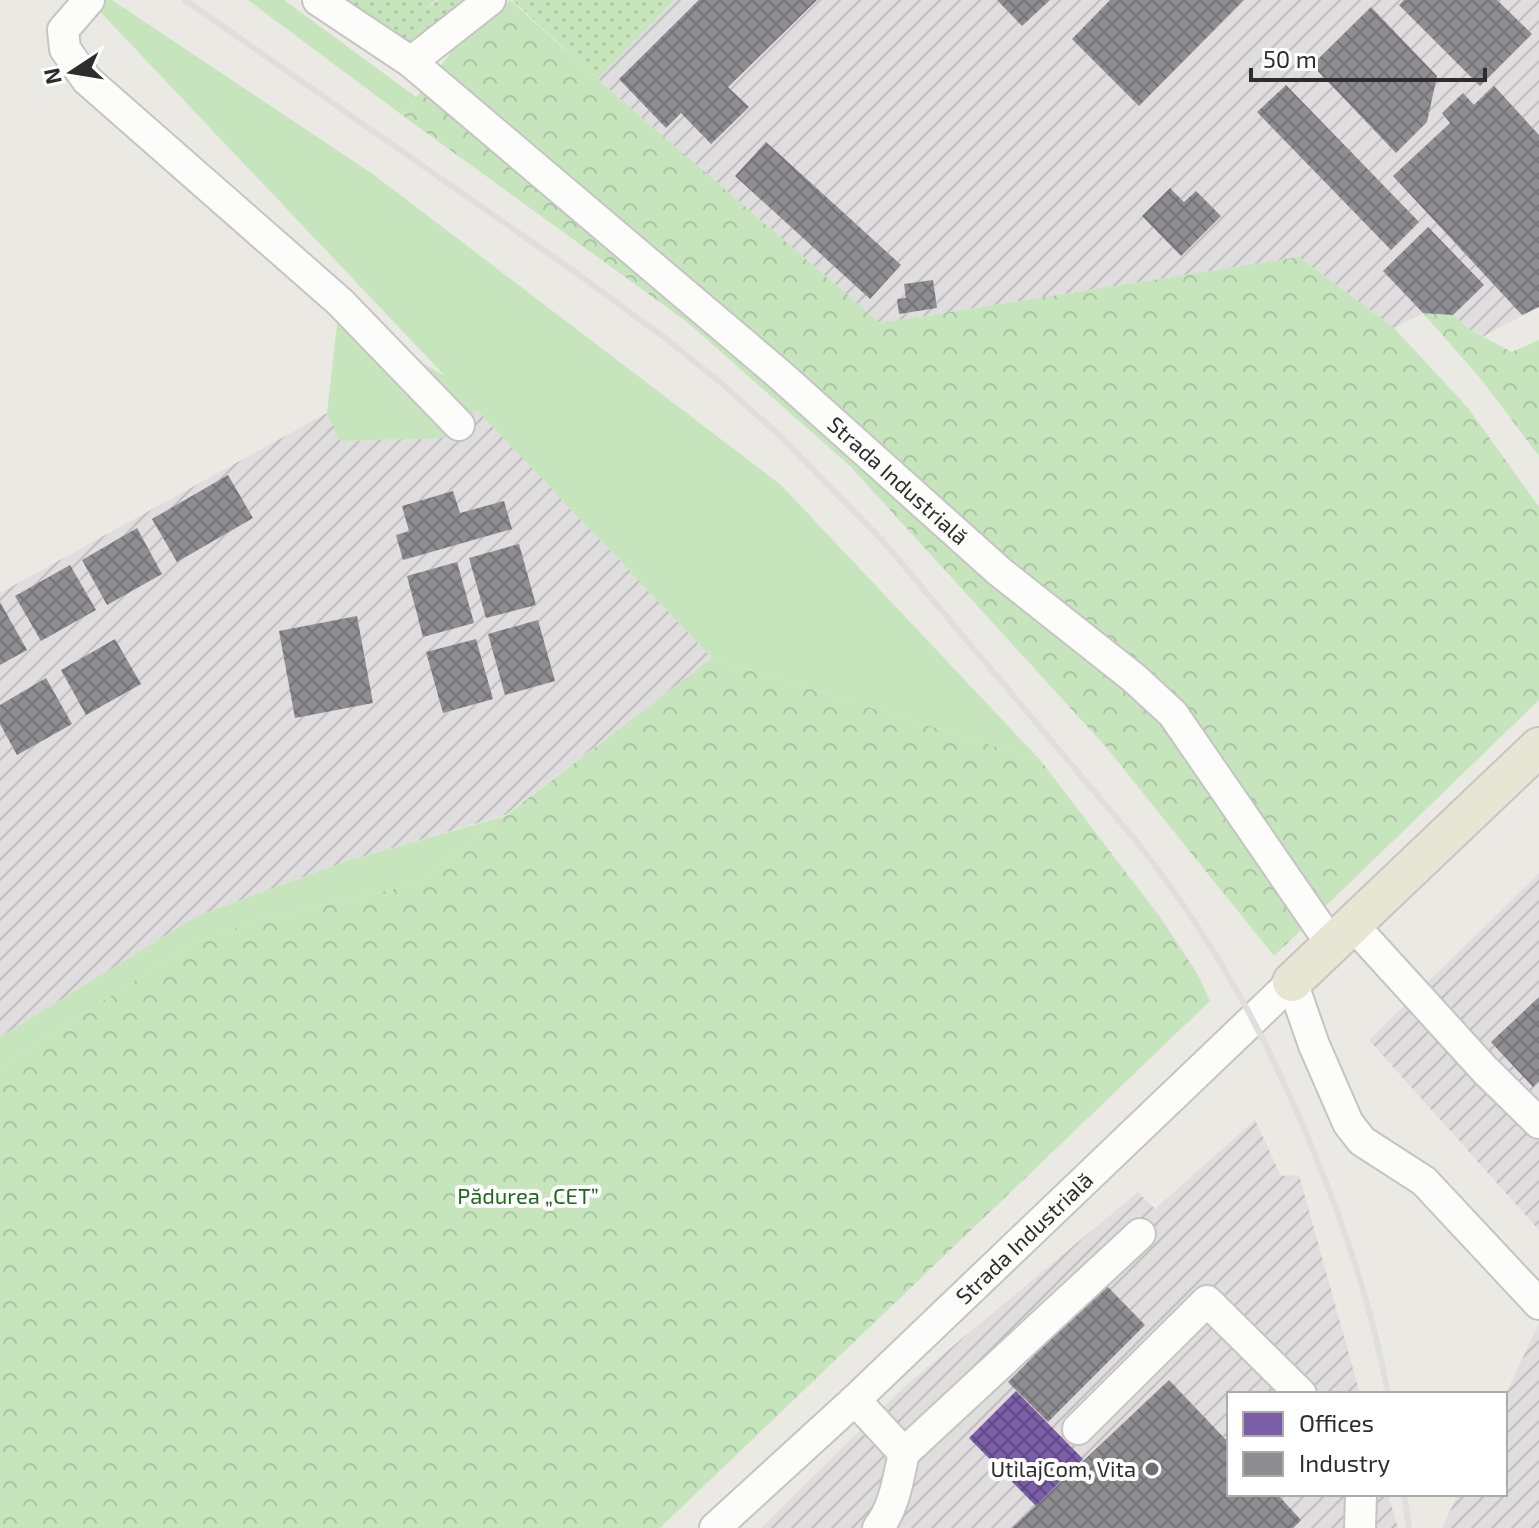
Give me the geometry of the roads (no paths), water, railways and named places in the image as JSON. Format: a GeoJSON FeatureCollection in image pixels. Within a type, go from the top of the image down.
{"type":"FeatureCollection","features":[{"type":"Feature","properties":{"kind":"main road","name":"Strada Industrială"},"geometry":{"type":"LineString","coordinates":[[1292,982],[1539,747]]}},
{"type":"Feature","properties":{"kind":"street"},"geometry":{"type":"LineString","coordinates":[[89,0],[63,30],[65,49],[87,80],[340,302],[459,425]]}},
{"type":"Feature","properties":{"kind":"street","name":"Strada Industrială"},"geometry":{"type":"LineString","coordinates":[[318,0],[411,62],[779,374],[1000,572],[1134,678],[1173,714],[1342,935]]}},
{"type":"Feature","properties":{"kind":"street"},"geometry":{"type":"LineString","coordinates":[[411,62],[490,0]]}},
{"type":"Feature","properties":{"kind":"street"},"geometry":{"type":"LineString","coordinates":[[1342,935],[1539,1123]]}},
{"type":"Feature","properties":{"kind":"street"},"geometry":{"type":"LineString","coordinates":[[1292,982],[1314,1045],[1348,1123],[1362,1141],[1424,1181],[1539,1304]]}},
{"type":"Feature","properties":{"kind":"street","name":"Strada Industrială"},"geometry":{"type":"LineString","coordinates":[[715,1528],[855,1400],[1292,982]]}},
{"type":"Feature","properties":{"kind":"street"},"geometry":{"type":"LineString","coordinates":[[878,1528],[886,1518],[896,1490],[904,1453],[1140,1234]]}},
{"type":"Feature","properties":{"kind":"street"},"geometry":{"type":"LineString","coordinates":[[1078,1429],[1207,1301],[1299,1392]]}},
{"type":"Feature","properties":{"kind":"street"},"geometry":{"type":"LineString","coordinates":[[855,1400],[904,1453]]}},
{"type":"Feature","properties":{"kind":"street"},"geometry":{"type":"LineString","coordinates":[[1360,1528],[1361,1496]]}},
{"type":"Feature","properties":{"kind":"railway"},"geometry":{"type":"LineString","coordinates":[[185,0],[665,338],[778,434],[882,540],[1141,847],[1217,957],[1260,1033],[1327,1184],[1367,1303],[1388,1392]]}},
{"type":"Feature","properties":{"kind":"railway"},"geometry":{"type":"LineString","coordinates":[[1404,1496],[1409,1528]]}},
{"type":"Feature","properties":{"kind":"place","name":"UtilajCom, Vita"},"geometry":{"type":"Point","coordinates":[1152,1469]}},
{"type":"Feature","properties":{"kind":"park label","name":"Pădurea „CET”"},"geometry":{"type":"Point","coordinates":[528,1196]}}]}
